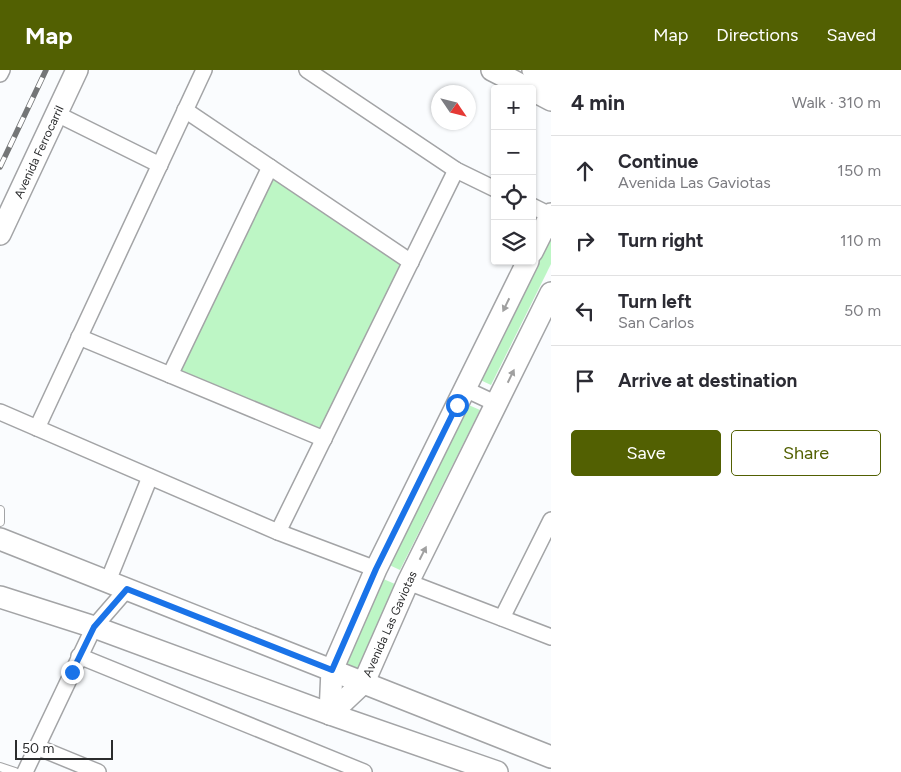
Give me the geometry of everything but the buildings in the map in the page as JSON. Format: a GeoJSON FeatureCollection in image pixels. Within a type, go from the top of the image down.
{"type":"FeatureCollection","features":[{"type":"Feature","properties":{"kind":"street"},"geometry":{"type":"LineString","coordinates":[[0,74],[2,70]]}},
{"type":"Feature","properties":{"kind":"street","name":"Avenida Ferrocarril"},"geometry":{"type":"LineString","coordinates":[[0,234],[77,70]]}},
{"type":"Feature","properties":{"kind":"street"},"geometry":{"type":"LineString","coordinates":[[37,428],[204,70]]}},
{"type":"Feature","properties":{"kind":"street"},"geometry":{"type":"LineString","coordinates":[[307,70],[456,170],[491,186]]}},
{"type":"Feature","properties":{"kind":"street"},"geometry":{"type":"LineString","coordinates":[[492,70],[521,85]]}},
{"type":"Feature","properties":{"kind":"street"},"geometry":{"type":"LineString","coordinates":[[533,70],[551,79]]}},
{"type":"Feature","properties":{"kind":"street"},"geometry":{"type":"LineString","coordinates":[[536,92],[551,100]]}},
{"type":"Feature","properties":{"kind":"street"},"geometry":{"type":"LineString","coordinates":[[185,110],[410,262]]}},
{"type":"Feature","properties":{"kind":"street"},"geometry":{"type":"LineString","coordinates":[[57,114],[160,165]]}},
{"type":"Feature","properties":{"kind":"street"},"geometry":{"type":"LineString","coordinates":[[170,375],[270,167]]}},
{"type":"Feature","properties":{"kind":"street"},"geometry":{"type":"LineString","coordinates":[[278,532],[456,170]]}},
{"type":"Feature","properties":{"kind":"street"},"geometry":{"type":"LineString","coordinates":[[536,208],[551,214],[536,244]]}},
{"type":"Feature","properties":{"kind":"street"},"geometry":{"type":"LineString","coordinates":[[330,714],[332,670],[376,569],[526,265]]}},
{"type":"Feature","properties":{"kind":"street","name":"Avenida Las Gaviotas"},"geometry":{"type":"LineString","coordinates":[[330,714],[364,682],[408,582],[551,293]]}},
{"type":"Feature","properties":{"kind":"street"},"geometry":{"type":"LineString","coordinates":[[79,337],[324,440]]}},
{"type":"Feature","properties":{"kind":"street"},"geometry":{"type":"LineString","coordinates":[[465,389],[497,404]]}},
{"type":"Feature","properties":{"kind":"street"},"geometry":{"type":"LineString","coordinates":[[0,412],[278,532],[376,569]]}},
{"type":"Feature","properties":{"kind":"street"},"geometry":{"type":"LineString","coordinates":[[108,581],[150,477]]}},
{"type":"Feature","properties":{"kind":"street"},"geometry":{"type":"LineString","coordinates":[[502,618],[550,526]]}},
{"type":"Feature","properties":{"kind":"street"},"geometry":{"type":"LineString","coordinates":[[0,539],[551,756]]}},
{"type":"Feature","properties":{"kind":"street"},"geometry":{"type":"LineString","coordinates":[[408,582],[551,637]]}},
{"type":"Feature","properties":{"kind":"street"},"geometry":{"type":"LineString","coordinates":[[25,772],[94,627],[127,589]]}},
{"type":"Feature","properties":{"kind":"street"},"geometry":{"type":"LineString","coordinates":[[0,597],[94,627],[330,714],[496,772]]}},
{"type":"Feature","properties":{"kind":"street"},"geometry":{"type":"LineString","coordinates":[[79,656],[327,765],[364,772]]}},
{"type":"Feature","properties":{"kind":"street"},"geometry":{"type":"LineString","coordinates":[[37,747],[98,772]]}},
{"type":"Feature","properties":{"kind":"lane"},"geometry":{"type":"LineString","coordinates":[[0,510],[0,522]]}},
{"type":"Feature","properties":{"kind":"lane"},"geometry":{"type":"LineString","coordinates":[[0,767],[15,772]]}},
{"type":"Feature","properties":{"kind":"green space"},"geometry":{"type":"Polygon","coordinates":[[[275,177],[399,261],[401,267],[325,430],[318,431],[180,375],[180,368],[270,179],[275,177]]]}},
{"type":"Feature","properties":{"kind":"green space"},"geometry":{"type":"Polygon","coordinates":[[[551,224],[551,264],[491,385],[476,378],[531,265],[536,265],[536,255],[551,224]]]}},
{"type":"Feature","properties":{"kind":"green space"},"geometry":{"type":"Polygon","coordinates":[[[464,403],[480,410],[400,570],[385,563],[464,403]]]}},
{"type":"Feature","properties":{"kind":"green space"},"geometry":{"type":"Polygon","coordinates":[[[381,578],[395,584],[358,670],[343,663],[381,578]]]}},
{"type":"Feature","properties":{"kind":"railway"},"geometry":{"type":"LineString","coordinates":[[0,167],[46,70]]}},
{"type":"Feature","properties":{"kind":"route"},"geometry":{"type":"LineString","coordinates":[[72,672],[94,627],[127,589],[332,670],[376,569],[457,405]]}}]}
